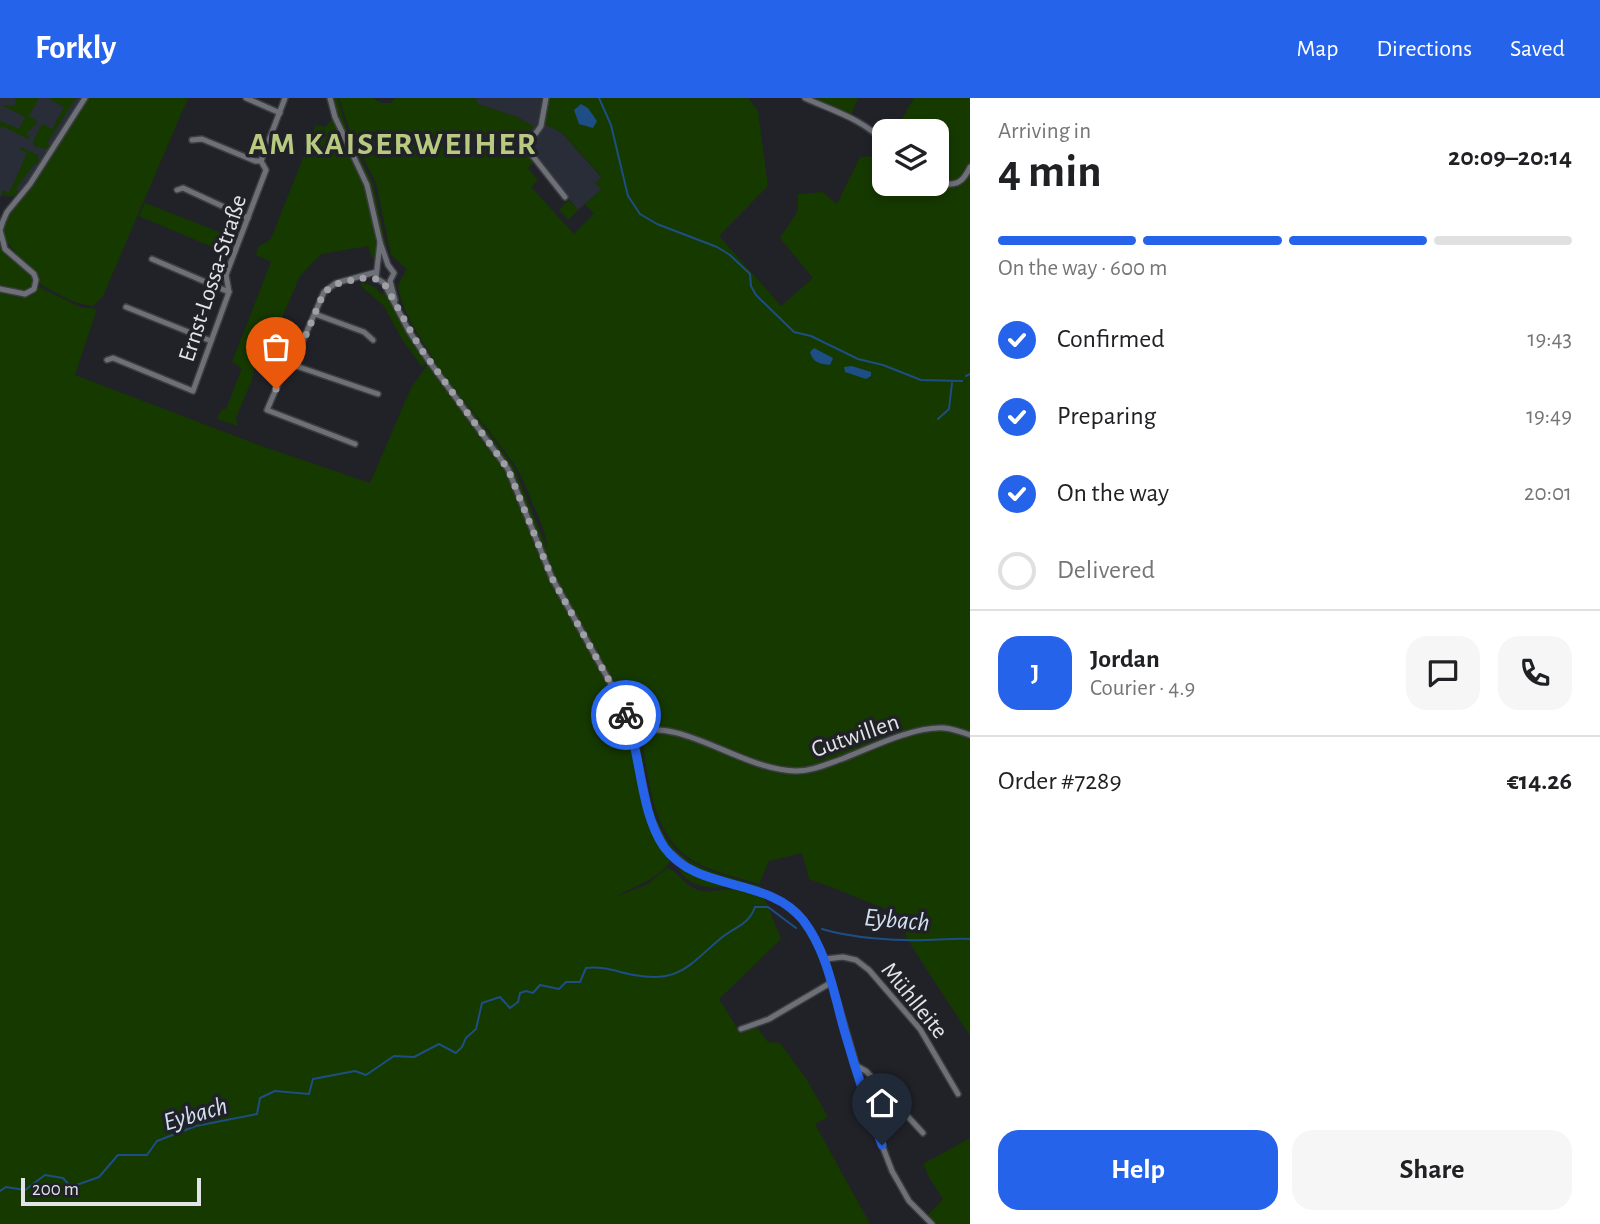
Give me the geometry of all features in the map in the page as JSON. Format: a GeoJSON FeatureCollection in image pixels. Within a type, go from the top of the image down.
{"type":"FeatureCollection","features":[{"type":"Feature","properties":{"kind":"street"},"geometry":{"type":"LineString","coordinates":[[0,289],[25,295],[34,289],[34,274],[5,249],[0,230],[7,212],[30,184],[85,98]]}},
{"type":"Feature","properties":{"kind":"street"},"geometry":{"type":"LineString","coordinates":[[246,98],[280,113]]}},
{"type":"Feature","properties":{"kind":"street","name":"Ernst-Lossa-Straße"},"geometry":{"type":"LineString","coordinates":[[107,360],[113,358],[192,391],[229,292],[226,275],[267,170],[261,161],[285,98]]}},
{"type":"Feature","properties":{"kind":"street"},"geometry":{"type":"LineString","coordinates":[[330,98],[335,117],[367,185],[380,242],[388,265],[394,273],[387,282]]}},
{"type":"Feature","properties":{"kind":"street"},"geometry":{"type":"LineString","coordinates":[[546,98],[541,126],[528,144],[528,150],[565,197]]}},
{"type":"Feature","properties":{"kind":"street"},"geometry":{"type":"LineString","coordinates":[[805,98],[862,123],[872,130]]}},
{"type":"Feature","properties":{"kind":"street"},"geometry":{"type":"LineString","coordinates":[[192,140],[202,139],[261,161]]}},
{"type":"Feature","properties":{"kind":"street"},"geometry":{"type":"LineString","coordinates":[[949,184],[962,182],[970,167]]}},
{"type":"Feature","properties":{"kind":"street"},"geometry":{"type":"LineString","coordinates":[[177,190],[183,188],[248,218]]}},
{"type":"Feature","properties":{"kind":"street"},"geometry":{"type":"LineString","coordinates":[[377,279],[380,242]]}},
{"type":"Feature","properties":{"kind":"street"},"geometry":{"type":"LineString","coordinates":[[152,259],[229,292]]}},
{"type":"Feature","properties":{"kind":"street"},"geometry":{"type":"LineString","coordinates":[[355,444],[349,439],[267,410],[285,368],[298,354],[320,300],[329,287],[361,278],[388,265]]}},
{"type":"Feature","properties":{"kind":"street"},"geometry":{"type":"LineString","coordinates":[[361,278],[387,282]]}},
{"type":"Feature","properties":{"kind":"street"},"geometry":{"type":"LineString","coordinates":[[387,282],[409,331],[508,469],[552,578],[621,702],[632,733],[650,817],[665,848],[675,859],[694,871],[768,895],[791,908],[810,930],[825,960],[872,1119],[898,1186],[932,1224]]}},
{"type":"Feature","properties":{"kind":"street"},"geometry":{"type":"LineString","coordinates":[[126,307],[211,341]]}},
{"type":"Feature","properties":{"kind":"street"},"geometry":{"type":"LineString","coordinates":[[315,314],[364,332],[373,340]]}},
{"type":"Feature","properties":{"kind":"street"},"geometry":{"type":"LineString","coordinates":[[291,362],[378,394]]}},
{"type":"Feature","properties":{"kind":"street","name":"Gutwillen"},"geometry":{"type":"LineString","coordinates":[[632,733],[650,728],[673,731],[770,769],[800,771],[830,764],[923,731],[947,728],[970,735]]}},
{"type":"Feature","properties":{"kind":"street","name":"Mühlleite"},"geometry":{"type":"LineString","coordinates":[[825,960],[843,957],[856,960],[869,970],[920,1029],[958,1094]]}},
{"type":"Feature","properties":{"kind":"street"},"geometry":{"type":"LineString","coordinates":[[741,1029],[769,1019],[832,982]]}},
{"type":"Feature","properties":{"kind":"street"},"geometry":{"type":"LineString","coordinates":[[855,1065],[866,1071],[923,1133]]}},
{"type":"Feature","properties":{"kind":"shaded area"},"geometry":{"type":"Polygon","coordinates":[[[0,98],[83,98],[29,183],[12,196],[0,197],[0,98]]]}},
{"type":"Feature","properties":{"kind":"shaded area"},"geometry":{"type":"Polygon","coordinates":[[[475,98],[545,98],[541,122],[561,132],[602,178],[602,189],[578,210],[537,160],[519,144],[533,127],[517,117],[477,104],[475,98]]]}},
{"type":"Feature","properties":{"kind":"green space"},"geometry":{"type":"Polygon","coordinates":[[[16,98],[39,98],[29,116],[38,122],[26,134],[30,137],[28,139],[2,126],[0,128],[0,121],[19,129],[25,117],[1,105],[15,106],[16,98]]]}},
{"type":"Feature","properties":{"kind":"green space"},"geometry":{"type":"Polygon","coordinates":[[[48,98],[76,98],[47,143],[51,146],[44,149],[34,146],[33,141],[42,124],[52,129],[64,107],[48,98]]]}},
{"type":"Feature","properties":{"kind":"green space"},"geometry":{"type":"Polygon","coordinates":[[[87,98],[188,98],[103,296],[93,306],[72,301],[40,284],[36,272],[6,241],[4,231],[5,223],[87,98]]]}},
{"type":"Feature","properties":{"kind":"green space"},"geometry":{"type":"Polygon","coordinates":[[[331,98],[337,98],[348,133],[373,184],[388,254],[369,184],[331,98]]]}},
{"type":"Feature","properties":{"kind":"green space"},"geometry":{"type":"Polygon","coordinates":[[[339,98],[373,98],[381,103],[391,103],[395,98],[475,98],[478,104],[517,117],[533,126],[519,144],[535,161],[528,168],[538,180],[531,187],[574,234],[594,213],[585,204],[601,189],[595,183],[602,177],[561,132],[541,122],[545,98],[748,98],[758,111],[768,186],[719,236],[781,306],[813,278],[780,238],[798,211],[798,194],[822,192],[837,204],[860,157],[872,156],[872,196],[949,196],[949,185],[963,182],[970,170],[970,1036],[907,939],[903,915],[809,879],[802,853],[769,861],[759,884],[699,864],[678,848],[667,835],[654,802],[640,732],[673,732],[770,770],[800,770],[768,767],[671,729],[640,729],[627,697],[625,699],[637,730],[634,731],[612,680],[555,577],[509,468],[431,360],[433,358],[446,375],[414,327],[403,305],[398,285],[407,269],[391,255],[376,183],[350,131],[339,98]],[[448,378],[514,467],[547,548],[542,525],[524,483],[501,446],[448,378]]]}},
{"type":"Feature","properties":{"kind":"green space"},"geometry":{"type":"Polygon","coordinates":[[[808,98],[858,98],[850,117],[808,98]]]}},
{"type":"Feature","properties":{"kind":"green space"},"geometry":{"type":"Polygon","coordinates":[[[914,98],[970,98],[970,165],[966,175],[955,184],[949,183],[949,119],[902,119],[914,98]]]}},
{"type":"Feature","properties":{"kind":"green space"},"geometry":{"type":"Polygon","coordinates":[[[334,117],[364,184],[373,219],[376,256],[372,258],[368,246],[321,254],[300,276],[275,334],[267,335],[236,418],[238,426],[217,419],[222,409],[226,409],[242,368],[232,362],[271,262],[256,255],[258,247],[271,239],[316,125],[325,127],[334,117]]]}},
{"type":"Feature","properties":{"kind":"green space"},"geometry":{"type":"Polygon","coordinates":[[[21,147],[38,155],[39,165],[35,163],[16,189],[19,192],[6,196],[2,194],[2,190],[9,193],[27,153],[20,150],[21,147]]]}},
{"type":"Feature","properties":{"kind":"green space"},"geometry":{"type":"Polygon","coordinates":[[[569,200],[578,210],[568,220],[559,210],[569,200]]]}},
{"type":"Feature","properties":{"kind":"green space"},"geometry":{"type":"Polygon","coordinates":[[[145,203],[237,239],[231,255],[139,216],[145,203]]]}},
{"type":"Feature","properties":{"kind":"green space"},"geometry":{"type":"Polygon","coordinates":[[[0,243],[3,250],[31,276],[32,284],[26,290],[0,285],[0,243]]]}},
{"type":"Feature","properties":{"kind":"green space"},"geometry":{"type":"Polygon","coordinates":[[[361,282],[375,287],[380,294],[386,293],[406,332],[427,362],[422,367],[402,339],[384,306],[361,286],[361,282]]]}},
{"type":"Feature","properties":{"kind":"green space"},"geometry":{"type":"Polygon","coordinates":[[[39,287],[80,307],[97,309],[75,375],[256,444],[370,483],[411,388],[428,364],[506,470],[550,579],[619,706],[630,734],[647,818],[663,849],[672,859],[653,877],[616,897],[648,884],[667,868],[698,890],[740,889],[765,899],[781,939],[719,999],[739,1031],[756,1026],[768,1042],[780,1043],[807,1080],[828,1117],[815,1124],[870,1224],[0,1224],[0,291],[21,298],[31,296],[39,287]]]}},
{"type":"Feature","properties":{"kind":"green space"},"geometry":{"type":"Polygon","coordinates":[[[638,732],[652,805],[666,838],[678,852],[693,863],[760,886],[762,889],[695,868],[676,856],[666,845],[647,799],[635,733],[638,732]]]}},
{"type":"Feature","properties":{"kind":"green space"},"geometry":{"type":"Polygon","coordinates":[[[678,865],[699,878],[729,886],[706,887],[691,882],[685,878],[678,865]]]}},
{"type":"Feature","properties":{"kind":"green space"},"geometry":{"type":"Polygon","coordinates":[[[970,1138],[970,1224],[936,1224],[926,1217],[943,1199],[923,1164],[970,1138]]]}},
{"type":"Feature","properties":{"kind":"water"},"geometry":{"type":"Polygon","coordinates":[[[581,104],[588,108],[597,121],[593,128],[579,124],[574,110],[581,104]]]}},
{"type":"Feature","properties":{"kind":"water"},"geometry":{"type":"Polygon","coordinates":[[[814,348],[833,358],[830,365],[815,361],[810,352],[814,348]]]}},
{"type":"Feature","properties":{"kind":"water"},"geometry":{"type":"Polygon","coordinates":[[[852,366],[871,372],[871,376],[866,379],[845,372],[844,367],[852,366]]]}},
{"type":"Feature","properties":{"kind":"waterway"},"geometry":{"type":"LineString","coordinates":[[599,98],[611,125],[628,196],[640,214],[730,255],[750,274],[751,286],[756,295],[794,332],[811,336],[858,359],[883,365],[921,380],[962,381]]}},
{"type":"Feature","properties":{"kind":"waterway"},"geometry":{"type":"LineString","coordinates":[[966,376],[970,374]]}},
{"type":"Feature","properties":{"kind":"waterway"},"geometry":{"type":"LineString","coordinates":[[938,419],[949,409],[952,383]]}},
{"type":"Feature","properties":{"kind":"waterway","name":"Eybach"},"geometry":{"type":"LineString","coordinates":[[0,1191],[6,1187],[25,1190],[45,1175],[63,1178],[71,1187],[99,1177],[118,1155],[147,1155],[157,1141],[196,1126],[257,1114],[260,1098],[275,1091],[309,1094],[313,1079],[355,1071],[366,1075],[394,1056],[414,1057],[439,1044],[456,1053],[476,1029],[482,1003],[500,997],[510,1008],[518,1002],[520,993],[533,993],[540,985],[559,989],[566,982],[580,982],[586,968],[649,977],[673,974],[683,970],[745,922],[755,907],[768,907],[796,928]]}},
{"type":"Feature","properties":{"kind":"waterway","name":"Eybach"},"geometry":{"type":"LineString","coordinates":[[822,929],[846,935],[888,939],[970,939]]}},
{"type":"Feature","properties":{"kind":"way so far"},"geometry":{"type":"LineString","coordinates":[[276,389],[285,368],[298,354],[320,300],[329,287],[361,278],[377,279],[384,283],[409,331],[508,469],[552,578],[626,715]]}},
{"type":"Feature","properties":{"kind":"district","name":"AM KAISERWEIHER"},"geometry":{"type":"Point","coordinates":[393,143]}},
{"type":"Feature","properties":{"kind":"route"},"geometry":{"type":"LineString","coordinates":[[626,715],[650,817],[665,848],[675,859],[701,874],[781,901],[801,918],[813,934],[825,960],[882,1145]]}}]}
